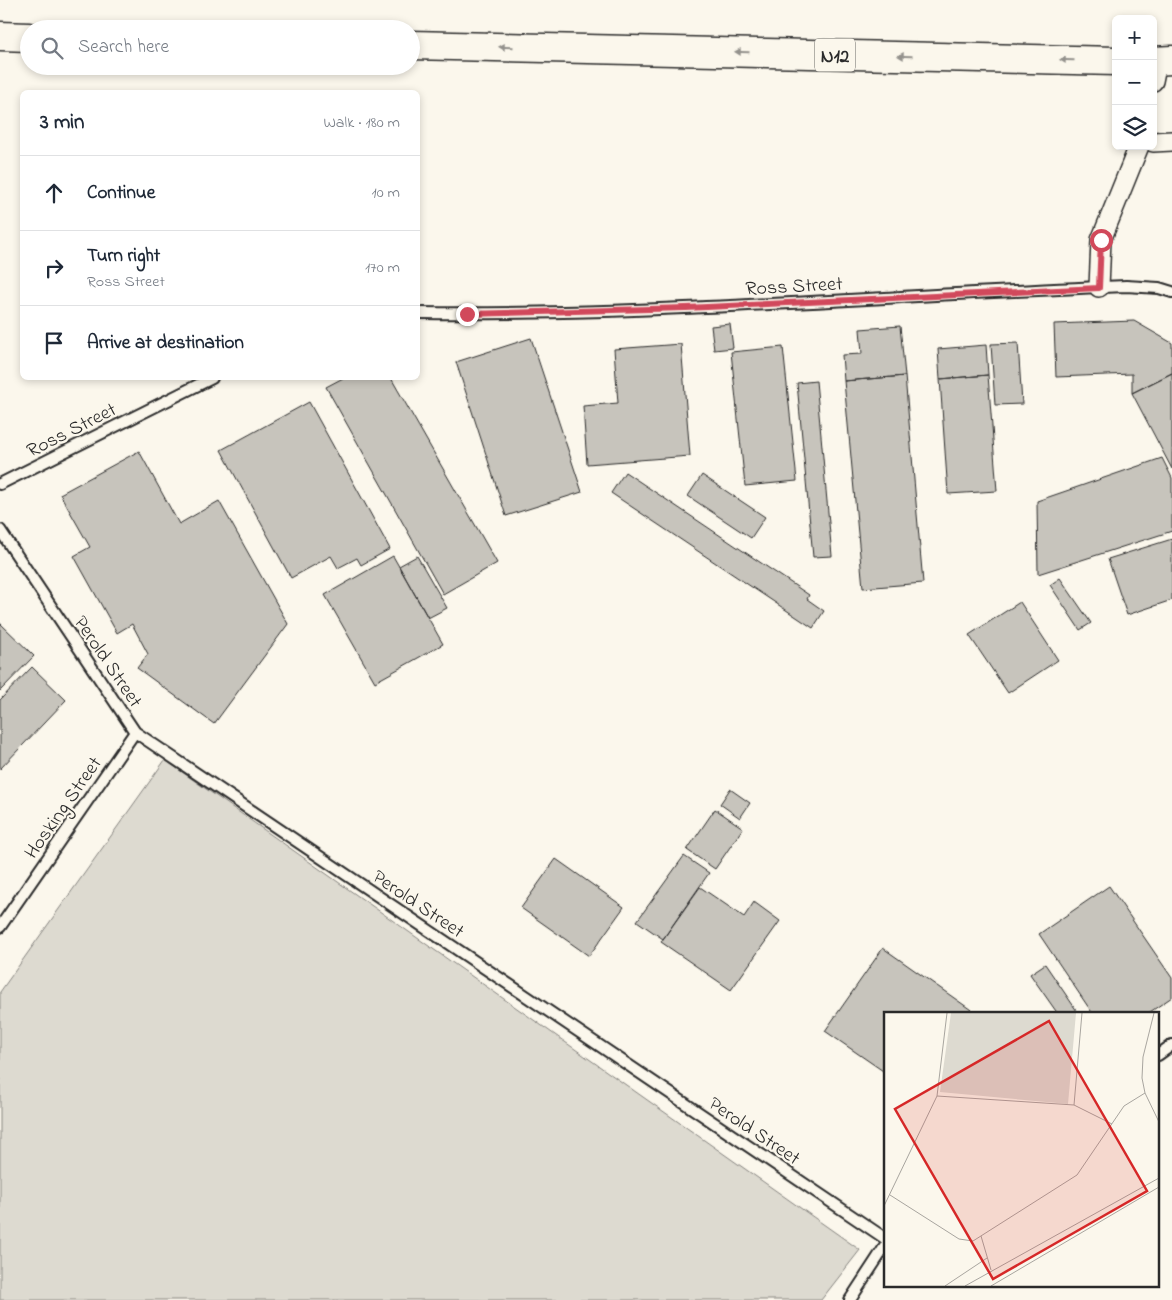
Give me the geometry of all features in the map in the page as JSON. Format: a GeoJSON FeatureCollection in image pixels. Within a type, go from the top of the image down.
{"type":"FeatureCollection","features":[{"type":"Feature","properties":{"kind":"highway"},"geometry":{"type":"LineString","coordinates":[[0,36],[20,37]]}},
{"type":"Feature","properties":{"kind":"highway","name":"N12"},"geometry":{"type":"LineString","coordinates":[[420,45],[1112,61]]}},
{"type":"Feature","properties":{"kind":"street"},"geometry":{"type":"LineString","coordinates":[[1157,142],[1172,140]]}},
{"type":"Feature","properties":{"kind":"street"},"geometry":{"type":"LineString","coordinates":[[1099,288],[1101,240],[1137,150]]}},
{"type":"Feature","properties":{"kind":"lane","name":"Ross Street"},"geometry":{"type":"LineString","coordinates":[[420,313],[686,308],[1126,286],[1160,288],[1172,292]]}},
{"type":"Feature","properties":{"kind":"lane","name":"Ross Street"},"geometry":{"type":"LineString","coordinates":[[0,484],[208,380]]}},
{"type":"Feature","properties":{"kind":"lane","name":"Perold Street"},"geometry":{"type":"LineString","coordinates":[[0,530],[136,732],[884,1238]]}},
{"type":"Feature","properties":{"kind":"lane","name":"Hosking Street"},"geometry":{"type":"LineString","coordinates":[[0,926],[136,732]]}},
{"type":"Feature","properties":{"kind":"lane"},"geometry":{"type":"LineString","coordinates":[[1160,1053],[1172,1045]]}},
{"type":"Feature","properties":{"kind":"lane"},"geometry":{"type":"LineString","coordinates":[[850,1300],[884,1249]]}},
{"type":"Feature","properties":{"kind":"shaded area"},"geometry":{"type":"Polygon","coordinates":[[[165,760],[860,1250],[821,1300],[0,1300],[0,992],[165,760]]]}},
{"type":"Feature","properties":{"kind":"building"},"geometry":{"type":"Polygon","coordinates":[[[1134,321],[1172,343],[1172,373],[1132,393],[1132,374],[1056,377],[1054,324],[1134,321]]]}},
{"type":"Feature","properties":{"kind":"building"},"geometry":{"type":"Polygon","coordinates":[[[730,324],[733,348],[714,350],[711,326],[730,324]]]}},
{"type":"Feature","properties":{"kind":"building"},"geometry":{"type":"Polygon","coordinates":[[[900,326],[905,376],[844,381],[842,355],[862,354],[860,329],[900,326]]]}},
{"type":"Feature","properties":{"kind":"building"},"geometry":{"type":"Polygon","coordinates":[[[531,338],[582,492],[506,516],[456,362],[531,338]]]}},
{"type":"Feature","properties":{"kind":"building"},"geometry":{"type":"Polygon","coordinates":[[[1018,343],[1022,404],[995,405],[991,344],[1018,343]]]}},
{"type":"Feature","properties":{"kind":"building"},"geometry":{"type":"Polygon","coordinates":[[[681,344],[690,456],[587,464],[583,406],[618,403],[614,349],[681,344]]]}},
{"type":"Feature","properties":{"kind":"building"},"geometry":{"type":"Polygon","coordinates":[[[986,345],[988,375],[940,379],[938,349],[986,345]]]}},
{"type":"Feature","properties":{"kind":"building"},"geometry":{"type":"Polygon","coordinates":[[[783,347],[797,481],[745,486],[731,352],[783,347]]]}},
{"type":"Feature","properties":{"kind":"building"},"geometry":{"type":"Polygon","coordinates":[[[1172,373],[1172,469],[1132,393],[1172,373]]]}},
{"type":"Feature","properties":{"kind":"building"},"geometry":{"type":"Polygon","coordinates":[[[988,375],[997,491],[948,494],[940,379],[988,375]]]}},
{"type":"Feature","properties":{"kind":"building"},"geometry":{"type":"Polygon","coordinates":[[[905,376],[923,583],[863,588],[844,381],[905,376]]]}},
{"type":"Feature","properties":{"kind":"building"},"geometry":{"type":"Polygon","coordinates":[[[339,380],[392,380],[497,563],[443,594],[326,387],[339,380]]]}},
{"type":"Feature","properties":{"kind":"building"},"geometry":{"type":"Polygon","coordinates":[[[816,381],[832,556],[813,557],[797,383],[816,381]]]}},
{"type":"Feature","properties":{"kind":"building"},"geometry":{"type":"Polygon","coordinates":[[[309,402],[390,549],[361,565],[357,558],[338,568],[331,556],[291,578],[221,450],[309,402]]]}},
{"type":"Feature","properties":{"kind":"building"},"geometry":{"type":"Polygon","coordinates":[[[139,451],[179,524],[219,501],[288,624],[214,724],[137,668],[148,654],[132,624],[117,633],[74,556],[90,547],[60,494],[139,451]]]}},
{"type":"Feature","properties":{"kind":"building"},"geometry":{"type":"Polygon","coordinates":[[[1162,458],[1172,478],[1172,531],[1038,574],[1037,501],[1162,458]]]}},
{"type":"Feature","properties":{"kind":"building"},"geometry":{"type":"Polygon","coordinates":[[[625,472],[809,595],[807,599],[824,611],[813,628],[611,493],[625,472]]]}},
{"type":"Feature","properties":{"kind":"building"},"geometry":{"type":"Polygon","coordinates":[[[702,475],[765,517],[751,538],[688,496],[702,475]]]}},
{"type":"Feature","properties":{"kind":"building"},"geometry":{"type":"Polygon","coordinates":[[[1172,539],[1172,600],[1127,615],[1108,559],[1172,539]]]}},
{"type":"Feature","properties":{"kind":"building"},"geometry":{"type":"Polygon","coordinates":[[[393,556],[443,644],[375,682],[325,595],[393,556]]]}},
{"type":"Feature","properties":{"kind":"building"},"geometry":{"type":"Polygon","coordinates":[[[417,556],[447,608],[428,618],[399,566],[417,556]]]}},
{"type":"Feature","properties":{"kind":"building"},"geometry":{"type":"Polygon","coordinates":[[[1060,578],[1091,623],[1080,630],[1050,585],[1060,578]]]}},
{"type":"Feature","properties":{"kind":"building"},"geometry":{"type":"Polygon","coordinates":[[[1020,602],[1058,660],[1008,693],[969,635],[1020,602]]]}},
{"type":"Feature","properties":{"kind":"building"},"geometry":{"type":"Polygon","coordinates":[[[0,623],[34,656],[0,691],[0,623]]]}},
{"type":"Feature","properties":{"kind":"building"},"geometry":{"type":"Polygon","coordinates":[[[32,667],[66,700],[0,769],[0,700],[32,667]]]}},
{"type":"Feature","properties":{"kind":"building"},"geometry":{"type":"Polygon","coordinates":[[[730,789],[750,803],[740,818],[720,804],[730,789]]]}},
{"type":"Feature","properties":{"kind":"building"},"geometry":{"type":"Polygon","coordinates":[[[715,809],[743,828],[715,869],[687,850],[715,809]]]}},
{"type":"Feature","properties":{"kind":"building"},"geometry":{"type":"Polygon","coordinates":[[[684,856],[709,873],[663,939],[637,921],[684,856]]]}},
{"type":"Feature","properties":{"kind":"building"},"geometry":{"type":"Polygon","coordinates":[[[556,859],[624,907],[589,956],[521,908],[556,859]]]}},
{"type":"Feature","properties":{"kind":"building"},"geometry":{"type":"Polygon","coordinates":[[[1109,886],[1172,978],[1172,997],[1150,1012],[1092,1012],[1039,934],[1109,886]]]}},
{"type":"Feature","properties":{"kind":"building"},"geometry":{"type":"Polygon","coordinates":[[[700,887],[744,917],[754,902],[780,921],[731,990],[661,942],[700,887]]]}},
{"type":"Feature","properties":{"kind":"building"},"geometry":{"type":"Polygon","coordinates":[[[883,948],[974,1012],[884,1012],[884,1072],[825,1031],[883,948]]]}},
{"type":"Feature","properties":{"kind":"building"},"geometry":{"type":"Polygon","coordinates":[[[1045,964],[1078,1012],[1057,1012],[1030,974],[1045,964]]]}},
{"type":"Feature","properties":{"kind":"route"},"geometry":{"type":"LineString","coordinates":[[467,314],[686,308],[1099,288],[1101,240]]}}]}
